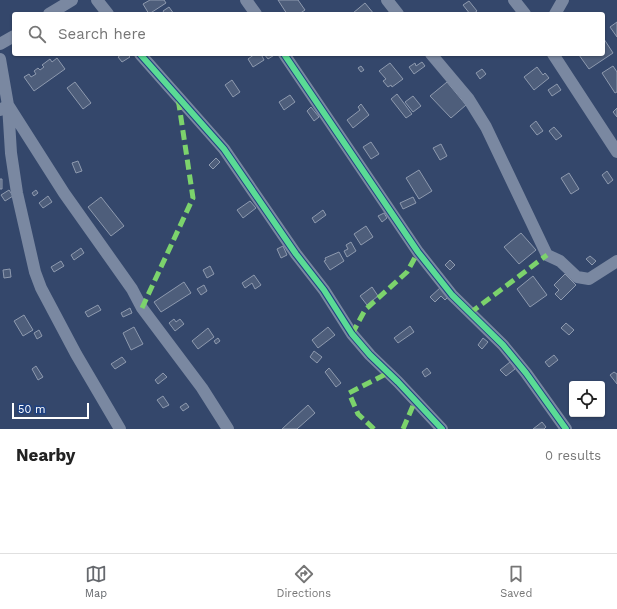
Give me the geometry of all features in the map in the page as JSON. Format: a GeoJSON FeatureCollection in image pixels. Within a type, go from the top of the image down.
{"type":"FeatureCollection","features":[{"type":"Feature","properties":{"kind":"street"},"geometry":{"type":"LineString","coordinates":[[52,12],[72,0]]}},
{"type":"Feature","properties":{"kind":"street"},"geometry":{"type":"LineString","coordinates":[[97,0],[106,12]]}},
{"type":"Feature","properties":{"kind":"street"},"geometry":{"type":"LineString","coordinates":[[246,0],[255,12]]}},
{"type":"Feature","properties":{"kind":"street"},"geometry":{"type":"LineString","coordinates":[[387,0],[396,12]]}},
{"type":"Feature","properties":{"kind":"street"},"geometry":{"type":"LineString","coordinates":[[514,0],[523,12]]}},
{"type":"Feature","properties":{"kind":"street"},"geometry":{"type":"LineString","coordinates":[[556,12],[563,0]]}},
{"type":"Feature","properties":{"kind":"street"},"geometry":{"type":"LineString","coordinates":[[0,44],[12,37]]}},
{"type":"Feature","properties":{"kind":"street"},"geometry":{"type":"LineString","coordinates":[[142,56],[224,148],[296,254],[324,290],[352,334],[370,355],[398,382],[442,429]]}},
{"type":"Feature","properties":{"kind":"street"},"geometry":{"type":"LineString","coordinates":[[285,56],[418,252],[452,295],[502,345],[526,372],[566,429]]}},
{"type":"Feature","properties":{"kind":"street"},"geometry":{"type":"LineString","coordinates":[[434,56],[468,98],[486,127],[547,255],[560,261],[577,277],[589,279],[617,261]]}},
{"type":"Feature","properties":{"kind":"street"},"geometry":{"type":"LineString","coordinates":[[554,56],[617,152]]}},
{"type":"Feature","properties":{"kind":"street"},"geometry":{"type":"LineString","coordinates":[[0,59],[4,108],[17,193],[35,272],[41,288],[76,354],[120,429]]}},
{"type":"Feature","properties":{"kind":"street"},"geometry":{"type":"LineString","coordinates":[[4,108],[132,289],[142,308],[178,359],[202,388],[228,429]]}},
{"type":"Feature","properties":{"kind":"building"},"geometry":{"type":"Polygon","coordinates":[[[150,0],[164,0],[166,3],[152,12],[148,12],[143,4],[150,0]]]}},
{"type":"Feature","properties":{"kind":"building"},"geometry":{"type":"Polygon","coordinates":[[[278,0],[298,0],[305,10],[302,12],[286,12],[278,0]]]}},
{"type":"Feature","properties":{"kind":"building"},"geometry":{"type":"Polygon","coordinates":[[[469,1],[477,11],[468,12],[463,5],[469,1]]]}},
{"type":"Feature","properties":{"kind":"building"},"geometry":{"type":"Polygon","coordinates":[[[365,3],[372,12],[354,12],[365,3]]]}},
{"type":"Feature","properties":{"kind":"building"},"geometry":{"type":"Polygon","coordinates":[[[169,7],[173,12],[164,12],[169,7]]]}},
{"type":"Feature","properties":{"kind":"building"},"geometry":{"type":"Polygon","coordinates":[[[617,22],[617,37],[610,27],[617,22]]]}},
{"type":"Feature","properties":{"kind":"building"},"geometry":{"type":"Polygon","coordinates":[[[605,41],[613,53],[589,69],[580,56],[605,56],[605,41]]]}},
{"type":"Feature","properties":{"kind":"building"},"geometry":{"type":"Polygon","coordinates":[[[129,56],[130,57],[122,62],[118,57],[129,56]]]}},
{"type":"Feature","properties":{"kind":"building"},"geometry":{"type":"Polygon","coordinates":[[[252,56],[262,56],[264,60],[253,67],[248,59],[252,56]]]}},
{"type":"Feature","properties":{"kind":"building"},"geometry":{"type":"Polygon","coordinates":[[[266,56],[273,56],[268,59],[266,56]]]}},
{"type":"Feature","properties":{"kind":"building"},"geometry":{"type":"Polygon","coordinates":[[[57,58],[65,69],[34,91],[24,77],[29,74],[31,77],[36,74],[34,71],[38,68],[40,70],[44,67],[42,65],[50,59],[52,62],[57,58]]]}},
{"type":"Feature","properties":{"kind":"building"},"geometry":{"type":"Polygon","coordinates":[[[422,62],[425,66],[414,74],[409,67],[415,63],[416,66],[422,62]]]}},
{"type":"Feature","properties":{"kind":"building"},"geometry":{"type":"Polygon","coordinates":[[[390,63],[403,79],[392,87],[391,85],[388,87],[383,81],[386,79],[379,71],[390,63]]]}},
{"type":"Feature","properties":{"kind":"building"},"geometry":{"type":"Polygon","coordinates":[[[361,66],[364,70],[361,72],[358,68],[361,66]]]}},
{"type":"Feature","properties":{"kind":"building"},"geometry":{"type":"Polygon","coordinates":[[[613,66],[617,72],[617,92],[615,93],[602,73],[613,66]]]}},
{"type":"Feature","properties":{"kind":"building"},"geometry":{"type":"Polygon","coordinates":[[[537,67],[543,75],[545,73],[549,78],[534,90],[524,77],[537,67]]]}},
{"type":"Feature","properties":{"kind":"building"},"geometry":{"type":"Polygon","coordinates":[[[482,69],[486,74],[480,79],[476,73],[482,69]]]}},
{"type":"Feature","properties":{"kind":"building"},"geometry":{"type":"Polygon","coordinates":[[[232,80],[240,92],[233,97],[225,85],[232,80]]]}},
{"type":"Feature","properties":{"kind":"building"},"geometry":{"type":"Polygon","coordinates":[[[75,82],[91,103],[83,109],[67,88],[75,82]]]}},
{"type":"Feature","properties":{"kind":"building"},"geometry":{"type":"Polygon","coordinates":[[[447,82],[466,105],[451,118],[430,96],[447,82]]]}},
{"type":"Feature","properties":{"kind":"building"},"geometry":{"type":"Polygon","coordinates":[[[557,84],[561,90],[552,96],[548,90],[557,84]]]}},
{"type":"Feature","properties":{"kind":"building"},"geometry":{"type":"Polygon","coordinates":[[[397,94],[412,114],[406,118],[391,99],[397,94]]]}},
{"type":"Feature","properties":{"kind":"building"},"geometry":{"type":"Polygon","coordinates":[[[290,95],[295,102],[284,110],[279,102],[290,95]]]}},
{"type":"Feature","properties":{"kind":"building"},"geometry":{"type":"Polygon","coordinates":[[[413,96],[421,106],[413,112],[405,102],[413,96]]]}},
{"type":"Feature","properties":{"kind":"building"},"geometry":{"type":"Polygon","coordinates":[[[361,104],[369,115],[353,128],[347,120],[360,110],[358,107],[361,104]]]}},
{"type":"Feature","properties":{"kind":"building"},"geometry":{"type":"Polygon","coordinates":[[[311,107],[319,117],[314,121],[307,111],[311,107]]]}},
{"type":"Feature","properties":{"kind":"building"},"geometry":{"type":"Polygon","coordinates":[[[617,108],[617,117],[613,112],[617,108]]]}},
{"type":"Feature","properties":{"kind":"building"},"geometry":{"type":"Polygon","coordinates":[[[536,121],[543,131],[537,135],[530,126],[536,121]]]}},
{"type":"Feature","properties":{"kind":"building"},"geometry":{"type":"Polygon","coordinates":[[[554,127],[562,136],[556,140],[549,131],[554,127]]]}},
{"type":"Feature","properties":{"kind":"building"},"geometry":{"type":"Polygon","coordinates":[[[371,142],[379,154],[371,159],[363,147],[371,142]]]}},
{"type":"Feature","properties":{"kind":"building"},"geometry":{"type":"Polygon","coordinates":[[[441,144],[447,156],[440,160],[433,148],[441,144]]]}},
{"type":"Feature","properties":{"kind":"building"},"geometry":{"type":"Polygon","coordinates":[[[216,158],[220,162],[213,169],[209,165],[216,158]]]}},
{"type":"Feature","properties":{"kind":"building"},"geometry":{"type":"Polygon","coordinates":[[[78,161],[82,171],[76,173],[72,163],[78,161]]]}},
{"type":"Feature","properties":{"kind":"building"},"geometry":{"type":"Polygon","coordinates":[[[419,170],[432,191],[419,199],[406,178],[419,170]]]}},
{"type":"Feature","properties":{"kind":"building"},"geometry":{"type":"Polygon","coordinates":[[[607,171],[613,180],[608,184],[602,175],[607,171]]]}},
{"type":"Feature","properties":{"kind":"building"},"geometry":{"type":"Polygon","coordinates":[[[569,173],[579,189],[571,194],[561,178],[569,173]]]}},
{"type":"Feature","properties":{"kind":"building"},"geometry":{"type":"Polygon","coordinates":[[[0,179],[2,179],[2,189],[0,189],[0,179]]]}},
{"type":"Feature","properties":{"kind":"building"},"geometry":{"type":"Polygon","coordinates":[[[9,190],[13,196],[5,201],[1,195],[9,190]]]}},
{"type":"Feature","properties":{"kind":"building"},"geometry":{"type":"Polygon","coordinates":[[[36,190],[38,193],[34,196],[32,193],[36,190]]]}},
{"type":"Feature","properties":{"kind":"building"},"geometry":{"type":"Polygon","coordinates":[[[48,196],[52,202],[43,208],[39,203],[48,196]]]}},
{"type":"Feature","properties":{"kind":"building"},"geometry":{"type":"Polygon","coordinates":[[[101,197],[124,226],[111,236],[88,207],[101,197]]]}},
{"type":"Feature","properties":{"kind":"building"},"geometry":{"type":"Polygon","coordinates":[[[413,197],[416,203],[403,209],[400,203],[413,197]]]}},
{"type":"Feature","properties":{"kind":"building"},"geometry":{"type":"Polygon","coordinates":[[[250,201],[256,208],[243,218],[237,210],[250,201]]]}},
{"type":"Feature","properties":{"kind":"building"},"geometry":{"type":"Polygon","coordinates":[[[323,210],[326,215],[315,223],[312,218],[323,210]]]}},
{"type":"Feature","properties":{"kind":"building"},"geometry":{"type":"Polygon","coordinates":[[[384,213],[387,218],[382,222],[378,216],[384,213]]]}},
{"type":"Feature","properties":{"kind":"building"},"geometry":{"type":"Polygon","coordinates":[[[366,226],[373,237],[361,245],[354,234],[366,226]]]}},
{"type":"Feature","properties":{"kind":"building"},"geometry":{"type":"Polygon","coordinates":[[[521,233],[536,250],[519,264],[504,247],[521,233]]]}},
{"type":"Feature","properties":{"kind":"building"},"geometry":{"type":"Polygon","coordinates":[[[351,242],[356,251],[347,257],[344,251],[348,249],[346,245],[351,242]]]}},
{"type":"Feature","properties":{"kind":"building"},"geometry":{"type":"Polygon","coordinates":[[[283,246],[287,255],[281,258],[277,249],[283,246]]]}},
{"type":"Feature","properties":{"kind":"building"},"geometry":{"type":"Polygon","coordinates":[[[81,248],[84,253],[74,260],[71,255],[81,248]]]}},
{"type":"Feature","properties":{"kind":"building"},"geometry":{"type":"Polygon","coordinates":[[[339,252],[344,261],[330,270],[324,261],[326,260],[325,258],[339,252]]]}},
{"type":"Feature","properties":{"kind":"building"},"geometry":{"type":"Polygon","coordinates":[[[590,256],[596,261],[592,265],[586,259],[590,256]]]}},
{"type":"Feature","properties":{"kind":"building"},"geometry":{"type":"Polygon","coordinates":[[[450,260],[455,265],[450,270],[445,265],[450,260]]]}},
{"type":"Feature","properties":{"kind":"building"},"geometry":{"type":"Polygon","coordinates":[[[61,261],[64,266],[54,272],[51,267],[61,261]]]}},
{"type":"Feature","properties":{"kind":"building"},"geometry":{"type":"Polygon","coordinates":[[[210,266],[214,274],[207,278],[203,270],[210,266]]]}},
{"type":"Feature","properties":{"kind":"building"},"geometry":{"type":"Polygon","coordinates":[[[10,269],[11,277],[4,278],[3,270],[10,269]]]}},
{"type":"Feature","properties":{"kind":"building"},"geometry":{"type":"Polygon","coordinates":[[[565,274],[576,285],[561,300],[555,294],[559,290],[554,285],[565,274]]]}},
{"type":"Feature","properties":{"kind":"building"},"geometry":{"type":"Polygon","coordinates":[[[254,275],[261,285],[255,289],[252,283],[245,288],[242,283],[254,275]]]}},
{"type":"Feature","properties":{"kind":"building"},"geometry":{"type":"Polygon","coordinates":[[[533,276],[547,295],[530,307],[517,289],[533,276]]]}},
{"type":"Feature","properties":{"kind":"building"},"geometry":{"type":"Polygon","coordinates":[[[184,282],[191,293],[161,312],[154,302],[184,282]]]}},
{"type":"Feature","properties":{"kind":"building"},"geometry":{"type":"Polygon","coordinates":[[[204,285],[207,291],[201,295],[197,289],[204,285]]]}},
{"type":"Feature","properties":{"kind":"building"},"geometry":{"type":"Polygon","coordinates":[[[372,287],[378,296],[367,305],[360,296],[372,287]]]}},
{"type":"Feature","properties":{"kind":"building"},"geometry":{"type":"Polygon","coordinates":[[[441,287],[449,296],[445,300],[441,296],[435,302],[430,297],[441,287]]]}},
{"type":"Feature","properties":{"kind":"building"},"geometry":{"type":"Polygon","coordinates":[[[98,305],[101,310],[88,317],[85,312],[98,305]]]}},
{"type":"Feature","properties":{"kind":"building"},"geometry":{"type":"Polygon","coordinates":[[[130,308],[132,313],[123,317],[121,313],[130,308]]]}},
{"type":"Feature","properties":{"kind":"building"},"geometry":{"type":"Polygon","coordinates":[[[24,315],[33,330],[23,336],[14,321],[24,315]]]}},
{"type":"Feature","properties":{"kind":"building"},"geometry":{"type":"Polygon","coordinates":[[[174,319],[176,322],[180,319],[184,324],[175,331],[169,323],[174,319]]]}},
{"type":"Feature","properties":{"kind":"building"},"geometry":{"type":"Polygon","coordinates":[[[566,323],[574,330],[569,335],[561,328],[566,323]]]}},
{"type":"Feature","properties":{"kind":"building"},"geometry":{"type":"Polygon","coordinates":[[[410,326],[414,332],[398,343],[394,338],[410,326]]]}},
{"type":"Feature","properties":{"kind":"building"},"geometry":{"type":"Polygon","coordinates":[[[134,327],[143,344],[131,350],[123,333],[134,327]]]}},
{"type":"Feature","properties":{"kind":"building"},"geometry":{"type":"Polygon","coordinates":[[[328,327],[335,335],[318,348],[312,340],[328,327]]]}},
{"type":"Feature","properties":{"kind":"building"},"geometry":{"type":"Polygon","coordinates":[[[208,328],[214,337],[198,349],[192,341],[208,328]]]}},
{"type":"Feature","properties":{"kind":"building"},"geometry":{"type":"Polygon","coordinates":[[[39,330],[42,336],[37,339],[34,333],[39,330]]]}},
{"type":"Feature","properties":{"kind":"building"},"geometry":{"type":"Polygon","coordinates":[[[218,338],[220,341],[216,344],[214,341],[218,338]]]}},
{"type":"Feature","properties":{"kind":"building"},"geometry":{"type":"Polygon","coordinates":[[[483,338],[488,342],[482,349],[478,345],[483,338]]]}},
{"type":"Feature","properties":{"kind":"building"},"geometry":{"type":"Polygon","coordinates":[[[314,351],[322,357],[317,363],[310,357],[314,351]]]}},
{"type":"Feature","properties":{"kind":"building"},"geometry":{"type":"Polygon","coordinates":[[[554,355],[558,360],[549,367],[545,362],[554,355]]]}},
{"type":"Feature","properties":{"kind":"building"},"geometry":{"type":"Polygon","coordinates":[[[122,357],[126,362],[115,369],[111,364],[122,357]]]}},
{"type":"Feature","properties":{"kind":"building"},"geometry":{"type":"Polygon","coordinates":[[[510,362],[515,369],[506,376],[500,370],[510,362]]]}},
{"type":"Feature","properties":{"kind":"building"},"geometry":{"type":"Polygon","coordinates":[[[36,366],[43,377],[38,380],[32,369],[36,366]]]}},
{"type":"Feature","properties":{"kind":"building"},"geometry":{"type":"Polygon","coordinates":[[[329,368],[341,383],[336,387],[325,372],[329,368]]]}},
{"type":"Feature","properties":{"kind":"building"},"geometry":{"type":"Polygon","coordinates":[[[427,368],[431,373],[425,377],[422,372],[427,368]]]}},
{"type":"Feature","properties":{"kind":"building"},"geometry":{"type":"Polygon","coordinates":[[[614,372],[617,374],[617,384],[610,375],[614,372]]]}},
{"type":"Feature","properties":{"kind":"building"},"geometry":{"type":"Polygon","coordinates":[[[163,373],[167,377],[158,384],[155,380],[163,373]]]}},
{"type":"Feature","properties":{"kind":"building"},"geometry":{"type":"Polygon","coordinates":[[[163,396],[169,405],[163,408],[157,400],[163,396]]]}},
{"type":"Feature","properties":{"kind":"building"},"geometry":{"type":"Polygon","coordinates":[[[186,403],[189,407],[183,411],[180,407],[186,403]]]}},
{"type":"Feature","properties":{"kind":"building"},"geometry":{"type":"Polygon","coordinates":[[[308,405],[315,413],[297,429],[282,429],[308,405]]]}},
{"type":"Feature","properties":{"kind":"building"},"geometry":{"type":"Polygon","coordinates":[[[542,422],[546,427],[544,429],[533,429],[542,422]]]}},
{"type":"Feature","properties":{"kind":"marked path"},"geometry":{"type":"LineString","coordinates":[[142,308],[193,198],[178,98]]}},
{"type":"Feature","properties":{"kind":"marked path"},"geometry":{"type":"LineString","coordinates":[[352,334],[365,310],[407,272],[418,252]]}},
{"type":"Feature","properties":{"kind":"marked path"},"geometry":{"type":"LineString","coordinates":[[470,313],[547,255]]}},
{"type":"Feature","properties":{"kind":"marked path"},"geometry":{"type":"LineString","coordinates":[[374,429],[358,414],[349,393],[388,373]]}},
{"type":"Feature","properties":{"kind":"marked path"},"geometry":{"type":"LineString","coordinates":[[403,429],[415,401]]}},
{"type":"Feature","properties":{"kind":"cycle path"},"geometry":{"type":"LineString","coordinates":[[142,56],[224,149],[296,254],[324,290],[352,334],[370,355],[398,382],[442,429]]}},
{"type":"Feature","properties":{"kind":"cycle path"},"geometry":{"type":"LineString","coordinates":[[285,56],[418,252],[452,295],[503,345],[526,373],[566,429]]}}]}
